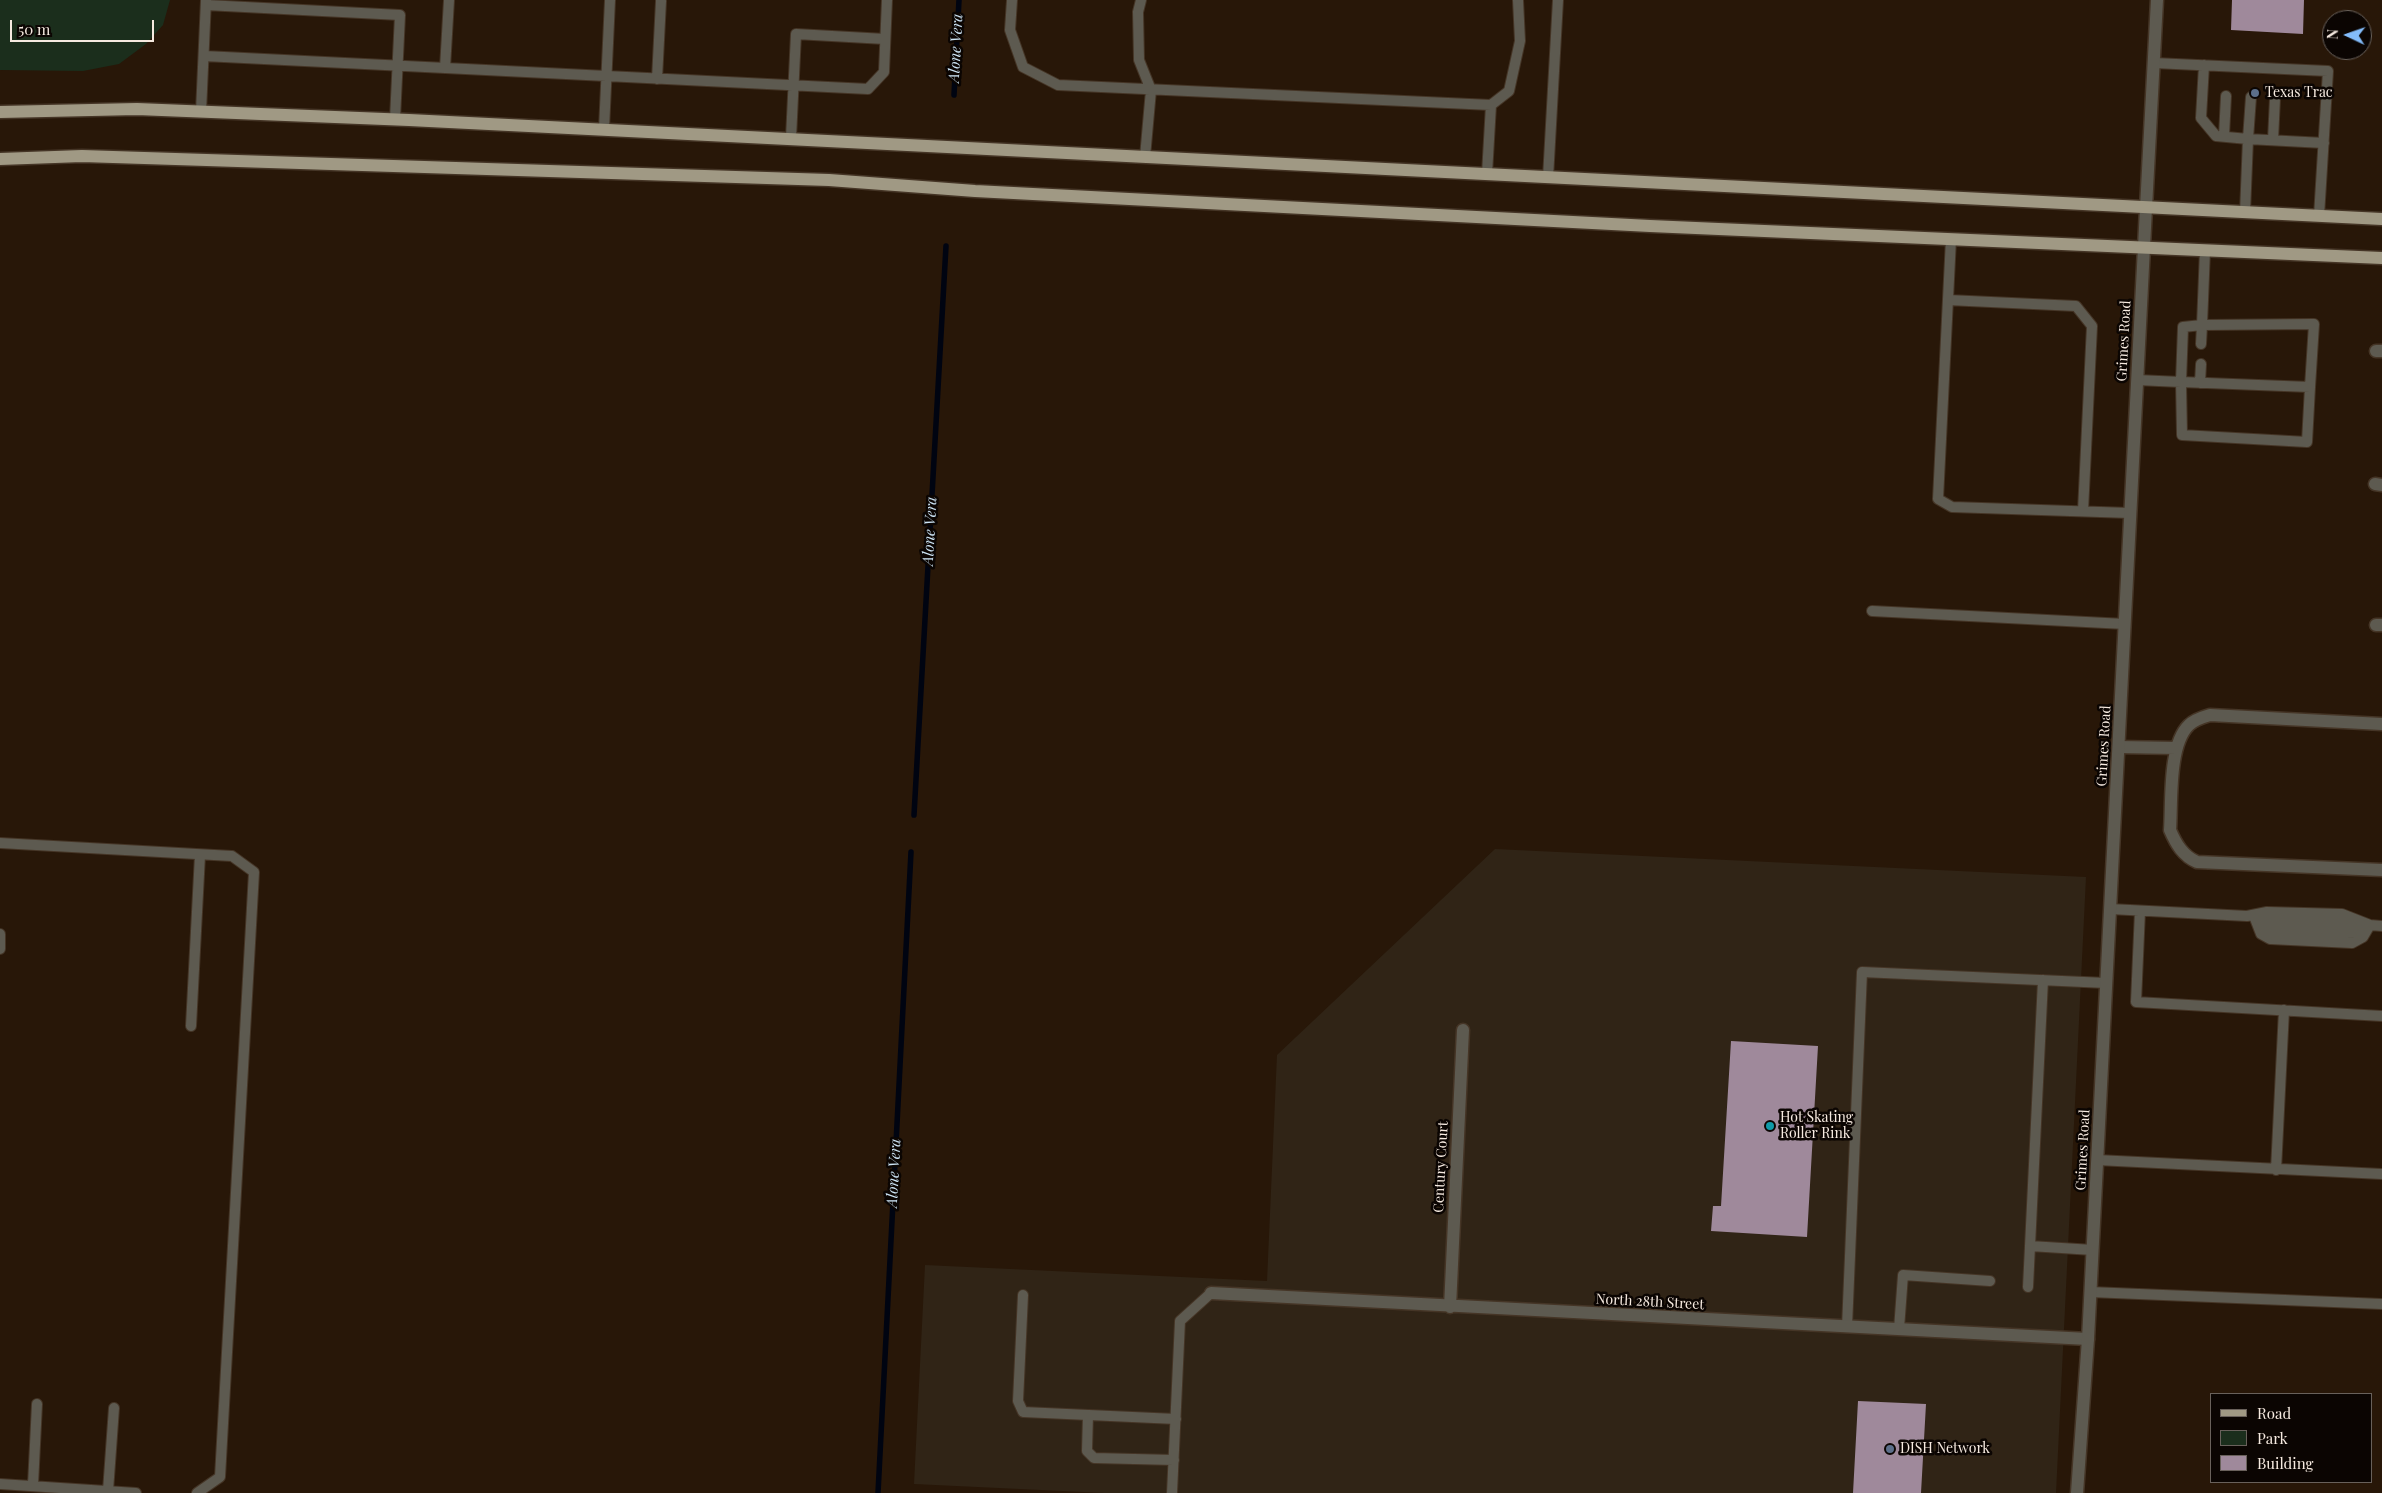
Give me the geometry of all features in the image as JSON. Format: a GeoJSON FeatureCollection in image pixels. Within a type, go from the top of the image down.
{"type":"FeatureCollection","features":[{"type":"Feature","properties":{"kind":"main road"},"geometry":{"type":"LineString","coordinates":[[0,112],[117,109],[395,119],[2382,219]]}},
{"type":"Feature","properties":{"kind":"main road"},"geometry":{"type":"LineString","coordinates":[[0,159],[82,156],[829,180],[1005,193],[1650,226],[2382,258]]}},
{"type":"Feature","properties":{"kind":"street","name":"Grimes Road"},"geometry":{"type":"LineString","coordinates":[[2077,1493],[2088,1339],[2157,0]]}},
{"type":"Feature","properties":{"kind":"street"},"geometry":{"type":"LineString","coordinates":[[2382,724],[2210,715],[2190,723],[2182,733],[2176,748],[2170,830],[2175,841],[2191,859],[2197,862],[2382,870]]}},
{"type":"Feature","properties":{"kind":"street"},"geometry":{"type":"LineString","coordinates":[[2119,747],[2176,748]]}},
{"type":"Feature","properties":{"kind":"street","name":"Century Court"},"geometry":{"type":"LineString","coordinates":[[1450,1307],[1463,1030]]}},
{"type":"Feature","properties":{"kind":"street","name":"North 28th Street"},"geometry":{"type":"LineString","coordinates":[[1211,1293],[2088,1339]]}},
{"type":"Feature","properties":{"kind":"lane"},"geometry":{"type":"LineString","coordinates":[[445,68],[449,0]]}},
{"type":"Feature","properties":{"kind":"lane"},"geometry":{"type":"LineString","coordinates":[[604,129],[610,0]]}},
{"type":"Feature","properties":{"kind":"lane"},"geometry":{"type":"LineString","coordinates":[[204,56],[868,89],[884,72],[887,0]]}},
{"type":"Feature","properties":{"kind":"lane"},"geometry":{"type":"LineString","coordinates":[[1012,0],[1010,30],[1023,67],[1058,85],[1492,105],[1509,91],[1520,41],[1518,0]]}},
{"type":"Feature","properties":{"kind":"lane"},"geometry":{"type":"LineString","coordinates":[[1141,0],[1138,12],[1139,60],[1151,90],[1145,157]]}},
{"type":"Feature","properties":{"kind":"lane"},"geometry":{"type":"LineString","coordinates":[[1548,178],[1558,0]]}},
{"type":"Feature","properties":{"kind":"lane"},"geometry":{"type":"LineString","coordinates":[[657,79],[660,1]]}},
{"type":"Feature","properties":{"kind":"lane"},"geometry":{"type":"LineString","coordinates":[[201,112],[206,2],[400,15],[395,119]]}},
{"type":"Feature","properties":{"kind":"lane"},"geometry":{"type":"LineString","coordinates":[[791,138],[796,34],[885,39]]}},
{"type":"Feature","properties":{"kind":"lane"},"geometry":{"type":"LineString","coordinates":[[2154,63],[2204,66],[2228,71],[2276,74],[2328,71],[2319,216]]}},
{"type":"Feature","properties":{"kind":"lane"},"geometry":{"type":"LineString","coordinates":[[2204,66],[2202,118],[2216,136],[2324,143]]}},
{"type":"Feature","properties":{"kind":"lane"},"geometry":{"type":"LineString","coordinates":[[2224,136],[2226,96]]}},
{"type":"Feature","properties":{"kind":"lane"},"geometry":{"type":"LineString","coordinates":[[2245,213],[2251,97]]}},
{"type":"Feature","properties":{"kind":"lane"},"geometry":{"type":"LineString","coordinates":[[2273,140],[2275,98]]}},
{"type":"Feature","properties":{"kind":"lane"},"geometry":{"type":"LineString","coordinates":[[1487,174],[1492,105]]}},
{"type":"Feature","properties":{"kind":"lane"},"geometry":{"type":"LineString","coordinates":[[1951,239],[1938,499],[1952,507],[2130,513]]}},
{"type":"Feature","properties":{"kind":"lane"},"geometry":{"type":"LineString","coordinates":[[2201,344],[2205,250]]}},
{"type":"Feature","properties":{"kind":"lane"},"geometry":{"type":"LineString","coordinates":[[1948,300],[2076,306],[2092,326],[2083,511]]}},
{"type":"Feature","properties":{"kind":"lane"},"geometry":{"type":"LineString","coordinates":[[2314,324],[2307,442],[2182,435],[2181,382],[2184,327],[2202,325],[2314,324]]}},
{"type":"Feature","properties":{"kind":"lane"},"geometry":{"type":"LineString","coordinates":[[2200,383],[2201,364]]}},
{"type":"Feature","properties":{"kind":"lane"},"geometry":{"type":"LineString","coordinates":[[2138,380],[2310,387]]}},
{"type":"Feature","properties":{"kind":"lane"},"geometry":{"type":"LineString","coordinates":[[1872,611],[2125,624]]}},
{"type":"Feature","properties":{"kind":"lane"},"geometry":{"type":"LineString","coordinates":[[0,843],[232,856],[254,872],[220,1477],[197,1493]]}},
{"type":"Feature","properties":{"kind":"lane"},"geometry":{"type":"LineString","coordinates":[[191,1026],[200,855]]}},
{"type":"Feature","properties":{"kind":"lane"},"geometry":{"type":"LineString","coordinates":[[2110,910],[2254,916],[2267,912],[2342,914],[2370,925],[2382,926]]}},
{"type":"Feature","properties":{"kind":"lane"},"geometry":{"type":"LineString","coordinates":[[2140,911],[2136,1002],[2382,1016]]}},
{"type":"Feature","properties":{"kind":"lane"},"geometry":{"type":"LineString","coordinates":[[2254,916],[2262,928],[2271,930],[2355,933],[2370,925]]}},
{"type":"Feature","properties":{"kind":"lane"},"geometry":{"type":"LineString","coordinates":[[0,934],[0,949]]}},
{"type":"Feature","properties":{"kind":"lane"},"geometry":{"type":"LineString","coordinates":[[1847,1327],[1862,972],[2106,983]]}},
{"type":"Feature","properties":{"kind":"lane"},"geometry":{"type":"LineString","coordinates":[[2028,1287],[2043,980]]}},
{"type":"Feature","properties":{"kind":"lane"},"geometry":{"type":"LineString","coordinates":[[2276,1170],[2284,1010]]}},
{"type":"Feature","properties":{"kind":"lane"},"geometry":{"type":"LineString","coordinates":[[2097,1160],[2382,1174]]}},
{"type":"Feature","properties":{"kind":"lane"},"geometry":{"type":"LineString","coordinates":[[2030,1246],[2092,1250]]}},
{"type":"Feature","properties":{"kind":"lane"},"geometry":{"type":"LineString","coordinates":[[1899,1329],[1903,1275],[1990,1281]]}},
{"type":"Feature","properties":{"kind":"lane"},"geometry":{"type":"LineString","coordinates":[[2090,1292],[2382,1304]]}},
{"type":"Feature","properties":{"kind":"lane"},"geometry":{"type":"LineString","coordinates":[[1172,1493],[1180,1321],[1211,1293]]}},
{"type":"Feature","properties":{"kind":"lane"},"geometry":{"type":"LineString","coordinates":[[1023,1295],[1018,1401],[1023,1412],[1176,1419]]}},
{"type":"Feature","properties":{"kind":"lane"},"geometry":{"type":"LineString","coordinates":[[32,1485],[37,1404]]}},
{"type":"Feature","properties":{"kind":"lane"},"geometry":{"type":"LineString","coordinates":[[108,1491],[114,1408]]}},
{"type":"Feature","properties":{"kind":"lane"},"geometry":{"type":"LineString","coordinates":[[1088,1415],[1087,1451],[1094,1458],[1174,1460]]}},
{"type":"Feature","properties":{"kind":"lane"},"geometry":{"type":"LineString","coordinates":[[0,1484],[136,1493]]}},
{"type":"Feature","properties":{"kind":"shaded area"},"geometry":{"type":"Polygon","coordinates":[[[1495,849],[2086,877],[2056,1493],[1104,1493],[914,1484],[925,1265],[1267,1281],[1277,1055],[1495,849]]]}},
{"type":"Feature","properties":{"kind":"green space"},"geometry":{"type":"Polygon","coordinates":[[[0,0],[170,0],[163,25],[146,44],[119,64],[83,71],[0,70],[0,0]]]}},
{"type":"Feature","properties":{"kind":"building"},"geometry":{"type":"Polygon","coordinates":[[[2232,0],[2304,0],[2303,34],[2231,30],[2232,0]]]}},
{"type":"Feature","properties":{"kind":"building","name":"Hot Skating Roller Rink"},"geometry":{"type":"Polygon","coordinates":[[[1731,1041],[1818,1046],[1807,1237],[1711,1231],[1713,1206],[1721,1206],[1731,1041]]]}},
{"type":"Feature","properties":{"kind":"building","name":"DISH Network"},"geometry":{"type":"Polygon","coordinates":[[[1858,1401],[1926,1404],[1921,1493],[1853,1493],[1858,1401]]]}},
{"type":"Feature","properties":{"kind":"waterway","name":"Alone Vera"},"geometry":{"type":"LineString","coordinates":[[954,95],[959,0]]}},
{"type":"Feature","properties":{"kind":"waterway","name":"Alone Vera"},"geometry":{"type":"LineString","coordinates":[[914,815],[946,246]]}},
{"type":"Feature","properties":{"kind":"waterway","name":"Alone Vera"},"geometry":{"type":"LineString","coordinates":[[878,1493],[911,852]]}},
{"type":"Feature","properties":{"kind":"place","name":"Texas Trac"},"geometry":{"type":"Point","coordinates":[2255,93]}},
{"type":"Feature","properties":{"kind":"place","name":"Hot Skating Roller Rink"},"geometry":{"type":"Point","coordinates":[1770,1126]}},
{"type":"Feature","properties":{"kind":"place","name":"DISH Network"},"geometry":{"type":"Point","coordinates":[1890,1449]}}]}
